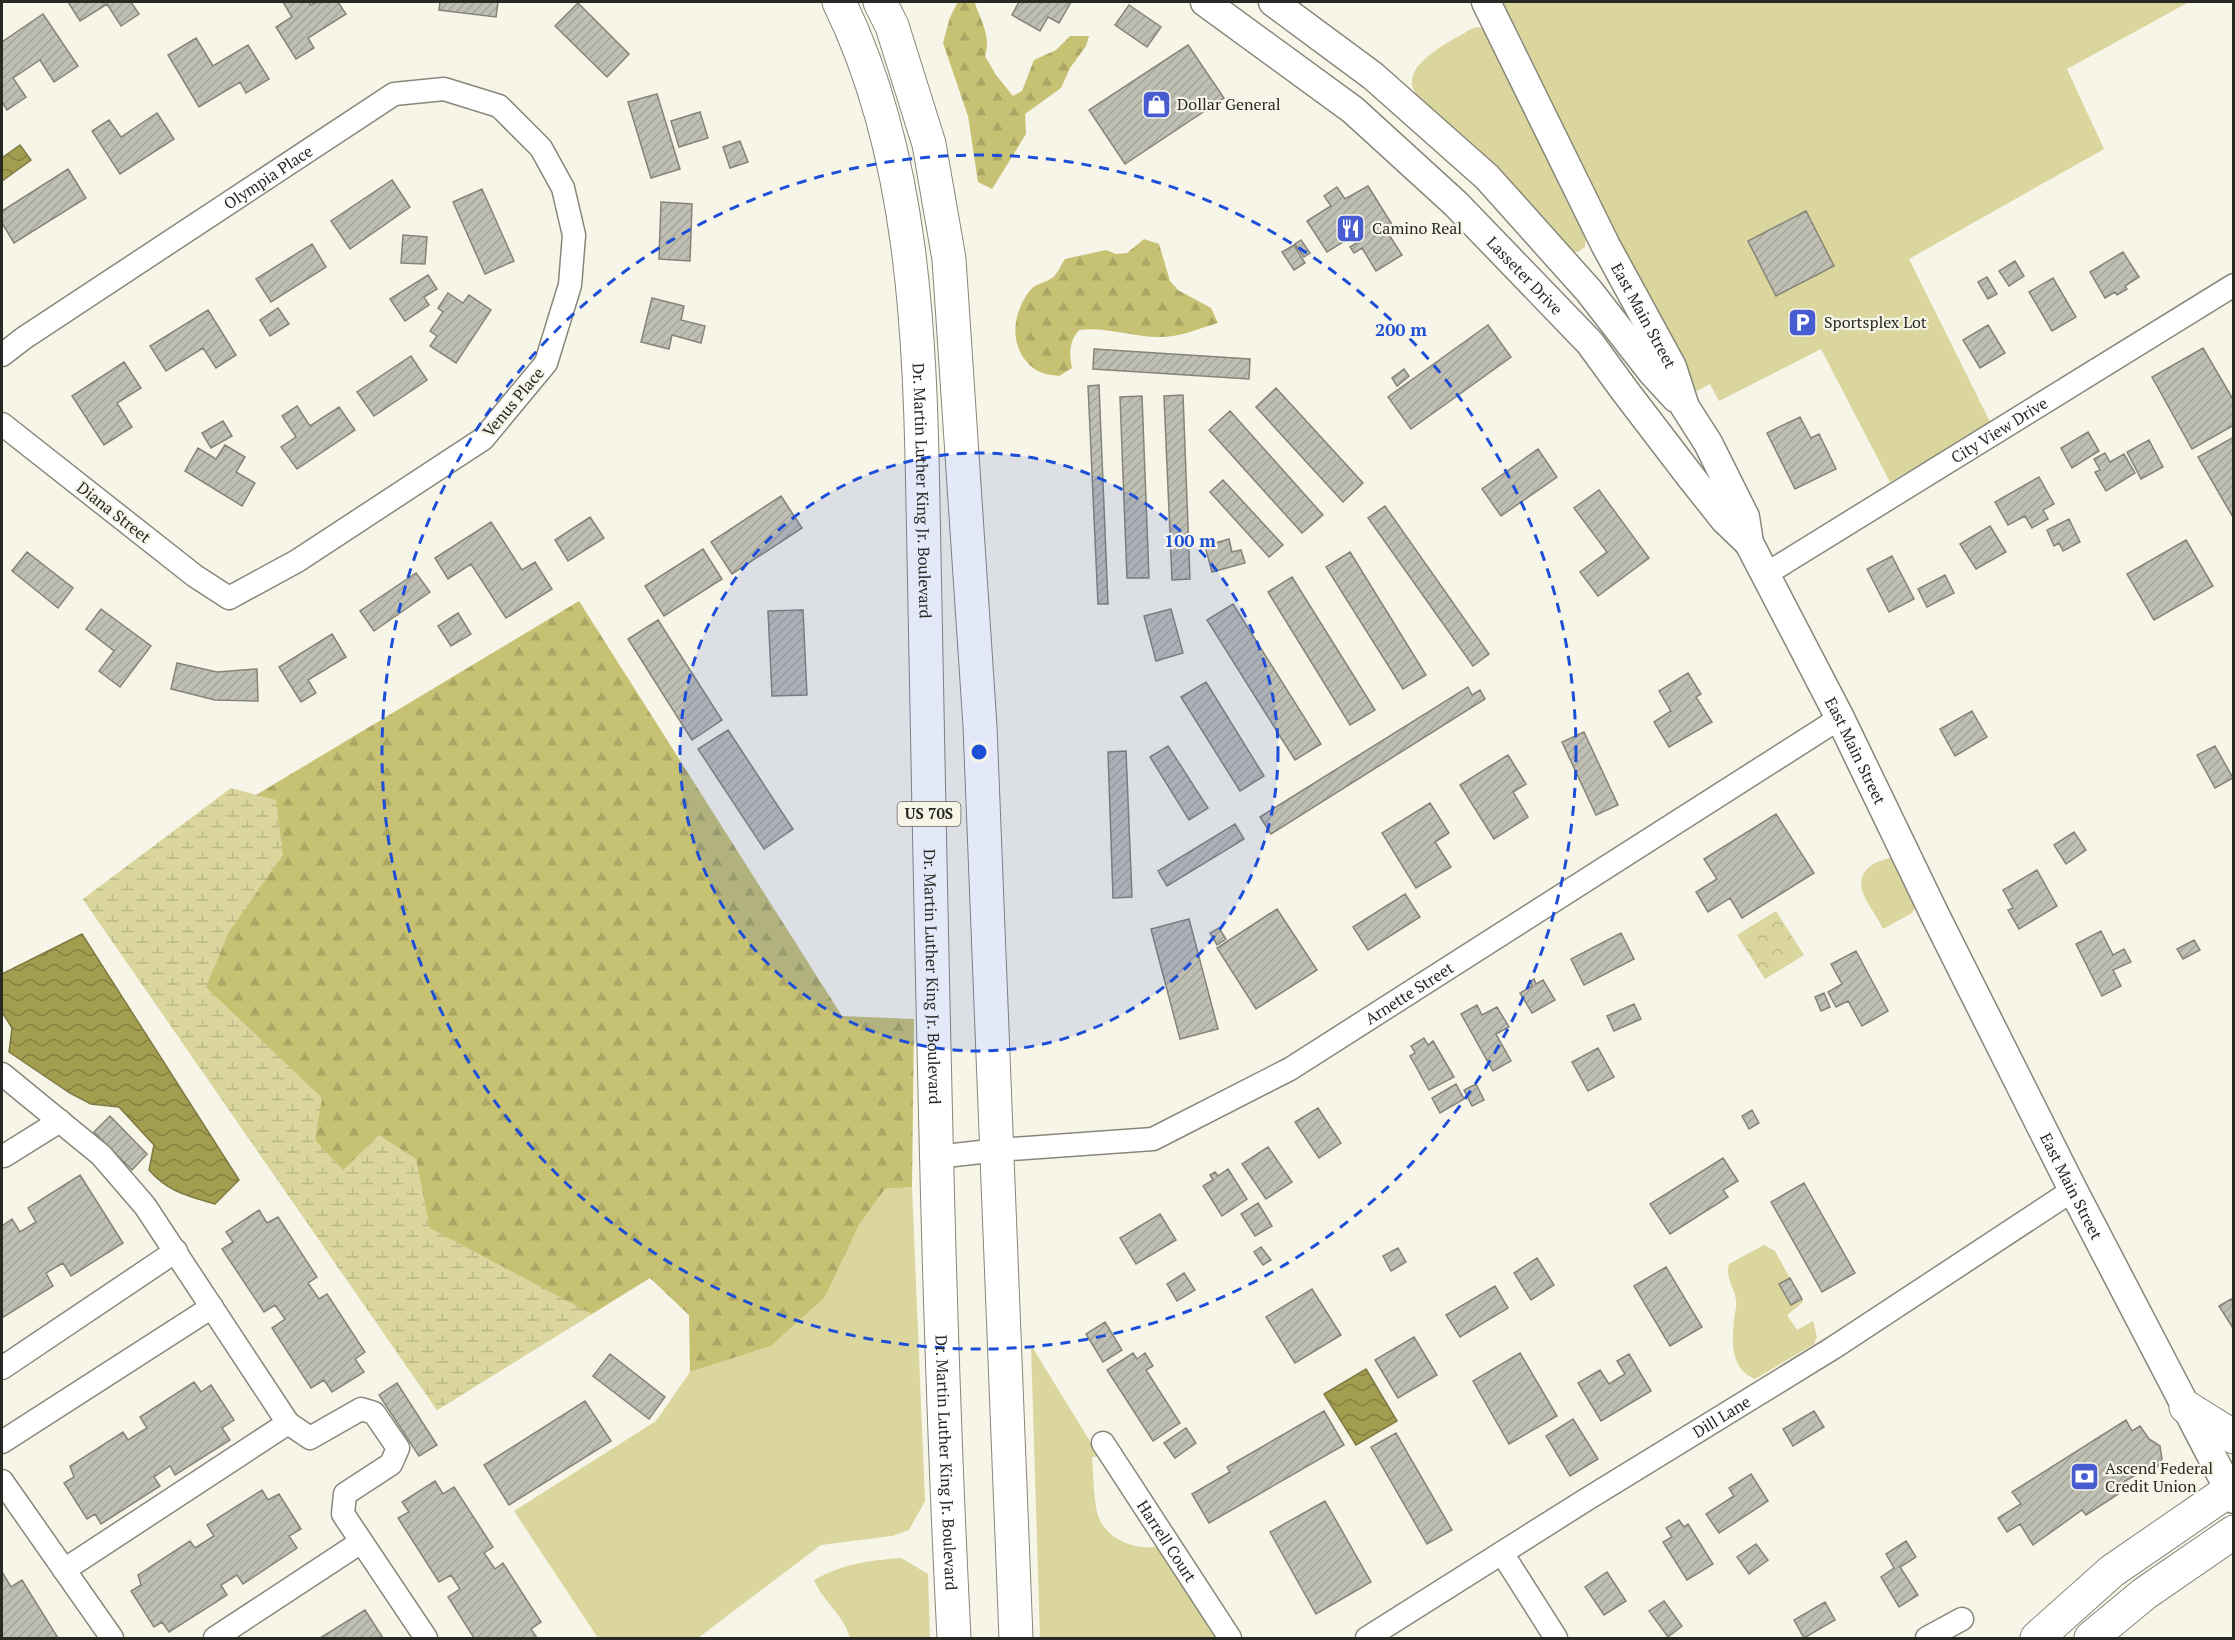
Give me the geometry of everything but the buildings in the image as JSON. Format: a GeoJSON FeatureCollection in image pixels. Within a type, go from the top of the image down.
{"type":"FeatureCollection","features":[{"type":"Feature","properties":{"kind":"main road","name":"Dr. Martin Luther King Jr. Boulevard"},"geometry":{"type":"LineString","coordinates":[[839,2],[856,37],[885,123],[906,234],[920,392],[937,1157],[954,1638]]}},
{"type":"Feature","properties":{"kind":"main road","name":"US 70S"},"geometry":{"type":"LineString","coordinates":[[880,2],[892,26],[929,144],[949,259],[980,726],[1016,1638]]}},
{"type":"Feature","properties":{"kind":"main road"},"geometry":{"type":"LineString","coordinates":[[2186,1407],[2234,1437]]}},
{"type":"Feature","properties":{"kind":"main road"},"geometry":{"type":"LineString","coordinates":[[2037,1638],[2112,1571],[2232,1492]]}},
{"type":"Feature","properties":{"kind":"main road"},"geometry":{"type":"LineString","coordinates":[[2091,1638],[2144,1594],[2234,1532]]}},
{"type":"Feature","properties":{"kind":"street","name":"Lasseter Drive"},"geometry":{"type":"LineString","coordinates":[[1205,2],[1229,17],[1353,110],[1456,204],[1590,343],[1690,476],[1725,520],[1749,543]]}},
{"type":"Feature","properties":{"kind":"street"},"geometry":{"type":"LineString","coordinates":[[1273,2],[1373,76],[1487,177],[1612,319],[1652,372],[1685,407]]}},
{"type":"Feature","properties":{"kind":"street","name":"East Main Street"},"geometry":{"type":"LineString","coordinates":[[1486,2],[1594,221],[1672,367],[1685,407],[1708,443],[1745,517],[1749,543],[1840,718],[2073,1190],[2232,1492]]}},
{"type":"Feature","properties":{"kind":"street","name":"Olympia Place"},"geometry":{"type":"LineString","coordinates":[[2,355],[24,338],[394,94],[444,89],[499,106],[541,148]]}},
{"type":"Feature","properties":{"kind":"street","name":"Venus Place"},"geometry":{"type":"LineString","coordinates":[[229,598],[297,561],[483,439],[546,363],[570,285],[574,235],[563,188],[541,148]]}},
{"type":"Feature","properties":{"kind":"street"},"geometry":{"type":"LineString","coordinates":[[1594,221],[1600,267],[1612,319]]}},
{"type":"Feature","properties":{"kind":"street","name":"City View Drive"},"geometry":{"type":"LineString","coordinates":[[1766,574],[2234,285]]}},
{"type":"Feature","properties":{"kind":"street"},"geometry":{"type":"LineString","coordinates":[[1590,343],[1612,319]]}},
{"type":"Feature","properties":{"kind":"street","name":"Diana Street"},"geometry":{"type":"LineString","coordinates":[[2,424],[195,576],[229,598]]}},
{"type":"Feature","properties":{"kind":"street","name":"Arnette Street"},"geometry":{"type":"LineString","coordinates":[[937,1157],[998,1150],[1153,1139],[1290,1070],[1840,718]]}},
{"type":"Feature","properties":{"kind":"street"},"geometry":{"type":"LineString","coordinates":[[2,1074],[108,1164],[145,1206],[288,1422],[310,1438],[361,1409],[374,1413],[398,1448],[391,1464],[345,1494],[343,1514],[426,1638]]}},
{"type":"Feature","properties":{"kind":"street"},"geometry":{"type":"LineString","coordinates":[[2,1156],[60,1121]]}},
{"type":"Feature","properties":{"kind":"street","name":"Dill Lane"},"geometry":{"type":"LineString","coordinates":[[1367,1638],[1833,1348],[2073,1190]]}},
{"type":"Feature","properties":{"kind":"street"},"geometry":{"type":"LineString","coordinates":[[2,1368],[176,1251]]}},
{"type":"Feature","properties":{"kind":"street"},"geometry":{"type":"LineString","coordinates":[[2,1442],[212,1307]]}},
{"type":"Feature","properties":{"kind":"street"},"geometry":{"type":"LineString","coordinates":[[64,1570],[288,1422]]}},
{"type":"Feature","properties":{"kind":"street","name":"Harrell Court"},"geometry":{"type":"LineString","coordinates":[[1103,1443],[1230,1638]]}},
{"type":"Feature","properties":{"kind":"street"},"geometry":{"type":"LineString","coordinates":[[2,1481],[112,1638]]}},
{"type":"Feature","properties":{"kind":"street"},"geometry":{"type":"LineString","coordinates":[[215,1638],[361,1542]]}},
{"type":"Feature","properties":{"kind":"street"},"geometry":{"type":"LineString","coordinates":[[1502,1553],[1556,1638]]}},
{"type":"Feature","properties":{"kind":"street"},"geometry":{"type":"LineString","coordinates":[[1927,1638],[1962,1619]]}},
{"type":"Feature","properties":{"kind":"green space"},"geometry":{"type":"Polygon","coordinates":[[[958,2],[976,2],[986,36],[985,56],[996,75],[1013,96],[1022,91],[1034,60],[1056,50],[1070,36],[1089,36],[1086,46],[1070,68],[1061,88],[1025,114],[1026,134],[992,189],[978,182],[968,116],[943,43],[950,17],[958,2]]]}},
{"type":"Feature","properties":{"kind":"green space"},"geometry":{"type":"Polygon","coordinates":[[[1498,2],[2189,2],[2067,69],[2104,149],[1909,259],[1991,424],[1890,482],[1821,349],[1719,401],[1710,384],[1695,392],[1498,2]]]}},
{"type":"Feature","properties":{"kind":"green space"},"geometry":{"type":"Polygon","coordinates":[[[1478,27],[1484,29],[1586,237],[1585,247],[1578,252],[1574,252],[1518,191],[1418,97],[1413,89],[1413,75],[1425,59],[1445,44],[1478,27]]]}},
{"type":"Feature","properties":{"kind":"green space"},"geometry":{"type":"Polygon","coordinates":[[[1144,239],[1159,244],[1170,281],[1178,290],[1211,308],[1218,323],[1184,334],[1161,337],[1091,329],[1079,330],[1073,339],[1071,348],[1072,368],[1059,376],[1038,371],[1028,363],[1018,346],[1016,326],[1017,316],[1029,291],[1054,277],[1065,259],[1106,250],[1116,254],[1127,253],[1144,239]]]}},
{"type":"Feature","properties":{"kind":"green space"},"geometry":{"type":"Polygon","coordinates":[[[579,601],[842,1016],[914,1019],[912,1187],[885,1189],[859,1225],[825,1297],[771,1346],[690,1372],[689,1315],[650,1278],[437,1410],[83,899],[579,601]]]}},
{"type":"Feature","properties":{"kind":"green space"},"geometry":{"type":"Polygon","coordinates":[[[231,788],[276,800],[283,855],[229,932],[206,987],[322,1098],[315,1140],[343,1170],[379,1135],[416,1159],[430,1228],[592,1314],[437,1410],[83,899],[231,788]]]}},
{"type":"Feature","properties":{"kind":"green space"},"geometry":{"type":"Polygon","coordinates":[[[1896,857],[1919,901],[1912,913],[1883,929],[1862,890],[1861,882],[1866,870],[1871,866],[1896,857]]]}},
{"type":"Feature","properties":{"kind":"green space"},"geometry":{"type":"Polygon","coordinates":[[[1776,911],[1804,955],[1765,979],[1737,935],[1776,911]]]}},
{"type":"Feature","properties":{"kind":"green space"},"geometry":{"type":"Polygon","coordinates":[[[912,1187],[925,1501],[909,1530],[892,1536],[821,1545],[698,1638],[598,1638],[514,1511],[656,1421],[690,1372],[771,1346],[825,1297],[859,1225],[885,1189],[912,1187]]]}},
{"type":"Feature","properties":{"kind":"green space"},"geometry":{"type":"Polygon","coordinates":[[[1764,1245],[1775,1251],[1803,1302],[1787,1315],[1797,1330],[1813,1321],[1817,1337],[1814,1344],[1755,1379],[1741,1368],[1734,1354],[1736,1302],[1728,1269],[1729,1264],[1764,1245]]]}},
{"type":"Feature","properties":{"kind":"green space"},"geometry":{"type":"Polygon","coordinates":[[[1031,1345],[1099,1456],[1092,1457],[1096,1505],[1103,1525],[1116,1538],[1124,1542],[1141,1547],[1158,1546],[1219,1638],[1040,1638],[1031,1345]]]}},
{"type":"Feature","properties":{"kind":"green space"},"geometry":{"type":"Polygon","coordinates":[[[901,1558],[928,1574],[930,1638],[850,1638],[843,1622],[814,1580],[856,1564],[901,1558]]]}},
{"type":"Feature","properties":{"kind":"water"},"geometry":{"type":"Polygon","coordinates":[[[20,145],[31,160],[2,181],[2,158],[20,145]]]}},
{"type":"Feature","properties":{"kind":"water"},"geometry":{"type":"Polygon","coordinates":[[[82,934],[239,1180],[215,1204],[171,1188],[149,1170],[154,1145],[119,1107],[91,1104],[70,1093],[9,1052],[12,1028],[2,1012],[2,974],[82,934]]]}},
{"type":"Feature","properties":{"kind":"water"},"geometry":{"type":"Polygon","coordinates":[[[1366,1369],[1397,1421],[1356,1445],[1324,1394],[1366,1369]]]}},
{"type":"Feature","properties":{"kind":"place","name":"Dollar General"},"geometry":{"type":"Point","coordinates":[1156,104]}},
{"type":"Feature","properties":{"kind":"place","name":"Camino Real"},"geometry":{"type":"Point","coordinates":[1351,228]}},
{"type":"Feature","properties":{"kind":"place","name":"Sportsplex Lot"},"geometry":{"type":"Point","coordinates":[1803,322]}},
{"type":"Feature","properties":{"kind":"place","name":"Ascend Federal Credit Union"},"geometry":{"type":"Point","coordinates":[2084,1477]}}]}
